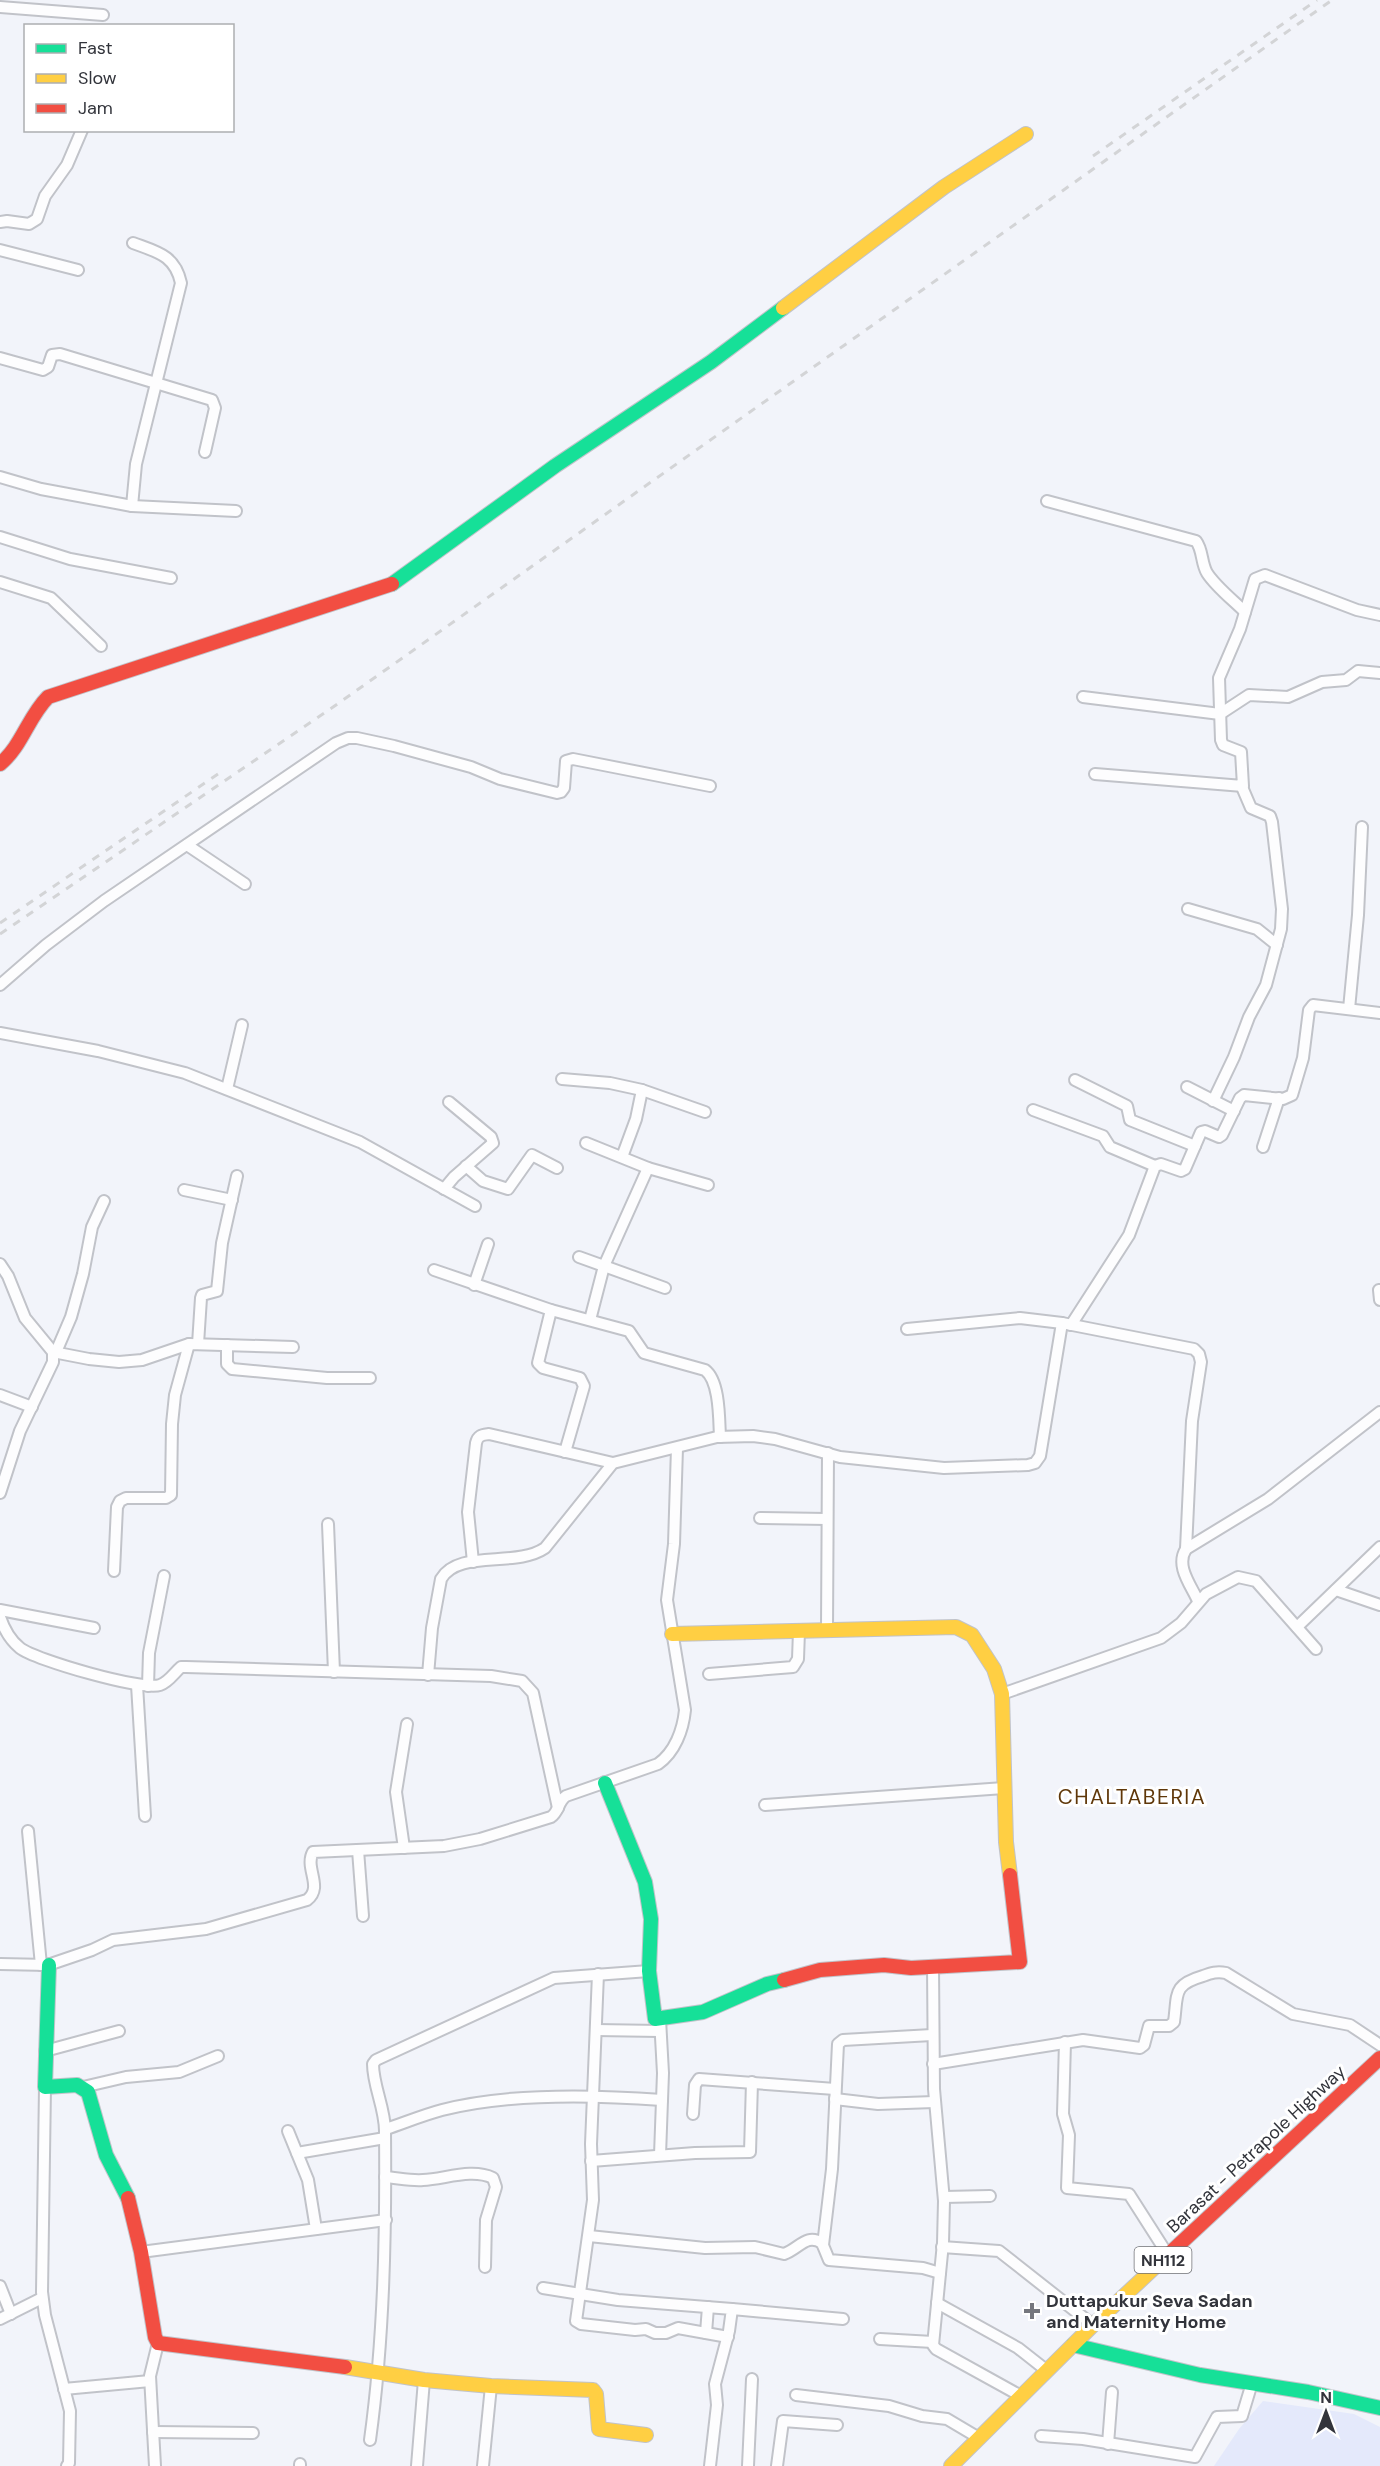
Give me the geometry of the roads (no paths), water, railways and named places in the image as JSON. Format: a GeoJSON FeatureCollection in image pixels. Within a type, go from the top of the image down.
{"type":"FeatureCollection","features":[{"type":"Feature","properties":{"kind":"main road"},"geometry":{"type":"LineString","coordinates":[[0,764],[14,754],[34,713],[48,697],[363,592],[389,586],[555,466],[711,362],[945,187],[1026,135]]}},
{"type":"Feature","properties":{"kind":"main road"},"geometry":{"type":"LineString","coordinates":[[605,1783],[645,1882],[651,1919],[649,1971],[653,2016],[660,2025],[711,2010],[767,1984],[820,1970],[884,1965],[907,1968],[1020,1962],[1006,1842],[1002,1694],[998,1678],[972,1635],[956,1627],[672,1634]]}},
{"type":"Feature","properties":{"kind":"main road"},"geometry":{"type":"LineString","coordinates":[[45,1965],[45,2087],[77,2085],[88,2092],[106,2155],[127,2192],[158,2343],[294,2359],[424,2380],[491,2386],[593,2390],[596,2394],[599,2429],[646,2435]]}},
{"type":"Feature","properties":{"kind":"main road","name":"Barasat - Petrapole Highway"},"geometry":{"type":"LineString","coordinates":[[951,2466],[1093,2325],[1380,2058]]}},
{"type":"Feature","properties":{"kind":"main road"},"geometry":{"type":"LineString","coordinates":[[1073,2345],[1200,2375],[1308,2392],[1380,2408]]}},
{"type":"Feature","properties":{"kind":"street"},"geometry":{"type":"LineString","coordinates":[[0,7],[103,15]]}},
{"type":"Feature","properties":{"kind":"street"},"geometry":{"type":"LineString","coordinates":[[0,222],[29,224],[37,219],[45,196],[67,165],[81,132]]}},
{"type":"Feature","properties":{"kind":"street"},"geometry":{"type":"LineString","coordinates":[[132,506],[136,464],[181,283],[174,263],[165,256],[133,243]]}},
{"type":"Feature","properties":{"kind":"street"},"geometry":{"type":"LineString","coordinates":[[0,250],[78,270]]}},
{"type":"Feature","properties":{"kind":"street"},"geometry":{"type":"LineString","coordinates":[[0,358],[42,370],[48,367],[53,353],[60,354],[214,402],[205,452]]}},
{"type":"Feature","properties":{"kind":"street"},"geometry":{"type":"LineString","coordinates":[[0,477],[41,489],[132,506],[236,511]]}},
{"type":"Feature","properties":{"kind":"street"},"geometry":{"type":"LineString","coordinates":[[1047,501],[1196,541],[1199,544],[1204,567],[1210,577],[1245,612]]}},
{"type":"Feature","properties":{"kind":"street"},"geometry":{"type":"LineString","coordinates":[[0,537],[70,559],[171,578]]}},
{"type":"Feature","properties":{"kind":"street"},"geometry":{"type":"LineString","coordinates":[[1213,1101],[1234,1057],[1249,1017],[1266,985],[1277,945],[1282,909],[1270,816],[1251,808],[1242,787],[1244,783],[1242,754],[1222,743],[1220,673],[1245,612],[1255,579],[1265,575],[1357,610],[1380,615]]}},
{"type":"Feature","properties":{"kind":"street"},"geometry":{"type":"LineString","coordinates":[[0,582],[51,598],[100,646]]}},
{"type":"Feature","properties":{"kind":"street"},"geometry":{"type":"LineString","coordinates":[[1083,697],[1220,714],[1249,695],[1288,697],[1322,682],[1346,680],[1358,671],[1380,673]]}},
{"type":"Feature","properties":{"kind":"street"},"geometry":{"type":"LineString","coordinates":[[0,986],[46,945],[104,901],[336,743],[348,738],[394,746],[471,768],[500,779],[557,793],[564,788],[566,761],[573,759],[710,786]]}},
{"type":"Feature","properties":{"kind":"street"},"geometry":{"type":"LineString","coordinates":[[1095,774],[1242,787]]}},
{"type":"Feature","properties":{"kind":"street"},"geometry":{"type":"LineString","coordinates":[[1349,1009],[1358,915],[1362,827]]}},
{"type":"Feature","properties":{"kind":"street"},"geometry":{"type":"LineString","coordinates":[[187,845],[245,884]]}},
{"type":"Feature","properties":{"kind":"street"},"geometry":{"type":"LineString","coordinates":[[1188,909],[1257,929],[1277,945]]}},
{"type":"Feature","properties":{"kind":"street"},"geometry":{"type":"LineString","coordinates":[[1033,1110],[1103,1136],[1110,1147],[1155,1166],[1161,1164],[1181,1171],[1185,1169],[1203,1131],[1222,1135],[1244,1095],[1283,1099],[1292,1095],[1305,1047],[1309,1010],[1313,1005],[1380,1013]]}},
{"type":"Feature","properties":{"kind":"street"},"geometry":{"type":"LineString","coordinates":[[227,1089],[242,1024]]}},
{"type":"Feature","properties":{"kind":"street"},"geometry":{"type":"LineString","coordinates":[[0,1033],[132,1059],[185,1073],[360,1142],[476,1206]]}},
{"type":"Feature","properties":{"kind":"street"},"geometry":{"type":"LineString","coordinates":[[562,1079],[610,1083],[642,1090],[705,1112]]}},
{"type":"Feature","properties":{"kind":"street"},"geometry":{"type":"LineString","coordinates":[[1075,1080],[1128,1106],[1130,1120],[1195,1146]]}},
{"type":"Feature","properties":{"kind":"street"},"geometry":{"type":"LineString","coordinates":[[1187,1087],[1234,1111]]}},
{"type":"Feature","properties":{"kind":"street"},"geometry":{"type":"LineString","coordinates":[[622,1157],[636,1119],[642,1090]]}},
{"type":"Feature","properties":{"kind":"street"},"geometry":{"type":"LineString","coordinates":[[1263,1148],[1279,1098]]}},
{"type":"Feature","properties":{"kind":"street"},"geometry":{"type":"LineString","coordinates":[[444,1189],[493,1143],[491,1137],[449,1102]]}},
{"type":"Feature","properties":{"kind":"street"},"geometry":{"type":"LineString","coordinates":[[586,1143],[648,1168],[708,1185]]}},
{"type":"Feature","properties":{"kind":"street"},"geometry":{"type":"LineString","coordinates":[[466,1166],[483,1180],[508,1189],[532,1155],[538,1156],[557,1168]]}},
{"type":"Feature","properties":{"kind":"street"},"geometry":{"type":"LineString","coordinates":[[473,1562],[468,1512],[477,1438],[489,1434],[613,1463],[720,1437],[753,1436],[840,1457],[944,1468],[1035,1463],[1040,1456],[1067,1324],[1129,1235],[1155,1166]]}},
{"type":"Feature","properties":{"kind":"street"},"geometry":{"type":"LineString","coordinates":[[590,1320],[604,1266],[648,1168]]}},
{"type":"Feature","properties":{"kind":"street"},"geometry":{"type":"LineString","coordinates":[[114,1572],[117,1507],[120,1501],[126,1498],[166,1498],[171,1495],[172,1424],[175,1395],[193,1344],[202,1294],[217,1291],[222,1243],[237,1176]]}},
{"type":"Feature","properties":{"kind":"street"},"geometry":{"type":"LineString","coordinates":[[184,1191],[232,1200]]}},
{"type":"Feature","properties":{"kind":"street"},"geometry":{"type":"LineString","coordinates":[[0,1493],[15,1444],[71,1317],[84,1274],[92,1227],[104,1201]]}},
{"type":"Feature","properties":{"kind":"street"},"geometry":{"type":"LineString","coordinates":[[474,1286],[488,1244]]}},
{"type":"Feature","properties":{"kind":"street"},"geometry":{"type":"LineString","coordinates":[[579,1257],[665,1288]]}},
{"type":"Feature","properties":{"kind":"street"},"geometry":{"type":"LineString","coordinates":[[0,1264],[8,1276],[25,1318],[55,1352],[104,1362],[119,1362],[142,1360],[193,1344],[293,1347]]}},
{"type":"Feature","properties":{"kind":"street"},"geometry":{"type":"LineString","coordinates":[[434,1270],[474,1286],[629,1331],[634,1336],[640,1350],[649,1356],[709,1373],[717,1397],[720,1437]]}},
{"type":"Feature","properties":{"kind":"street"},"geometry":{"type":"LineString","coordinates":[[1379,1290],[1380,1300]]}},
{"type":"Feature","properties":{"kind":"street"},"geometry":{"type":"LineString","coordinates":[[551,1310],[538,1363],[543,1368],[580,1378],[584,1386],[565,1452]]}},
{"type":"Feature","properties":{"kind":"street"},"geometry":{"type":"LineString","coordinates":[[907,1329],[1020,1318],[1067,1324],[1187,1346],[1199,1354],[1201,1362],[1192,1421],[1186,1549],[1181,1561],[1198,1601]]}},
{"type":"Feature","properties":{"kind":"street"},"geometry":{"type":"LineString","coordinates":[[227,1345],[227,1364],[232,1369],[327,1378],[370,1377]]}},
{"type":"Feature","properties":{"kind":"street"},"geometry":{"type":"LineString","coordinates":[[0,1395],[32,1407]]}},
{"type":"Feature","properties":{"kind":"street"},"geometry":{"type":"LineString","coordinates":[[1186,1549],[1268,1499],[1380,1412]]}},
{"type":"Feature","properties":{"kind":"street"},"geometry":{"type":"LineString","coordinates":[[1371,1419],[1380,1428]]}},
{"type":"Feature","properties":{"kind":"street"},"geometry":{"type":"LineString","coordinates":[[0,1965],[45,1965],[92,1950],[113,1940],[206,1929],[307,1900],[314,1895],[315,1890],[312,1854],[434,1847],[480,1839],[550,1817],[566,1796],[658,1764],[665,1759],[683,1726],[685,1710],[667,1600],[674,1544],[677,1448]]}},
{"type":"Feature","properties":{"kind":"street"},"geometry":{"type":"LineString","coordinates":[[826,1630],[828,1453]]}},
{"type":"Feature","properties":{"kind":"street"},"geometry":{"type":"LineString","coordinates":[[428,1675],[432,1628],[441,1579],[452,1567],[473,1562],[521,1558],[533,1555],[545,1548],[613,1463]]}},
{"type":"Feature","properties":{"kind":"street"},"geometry":{"type":"LineString","coordinates":[[760,1518],[827,1519]]}},
{"type":"Feature","properties":{"kind":"street"},"geometry":{"type":"LineString","coordinates":[[328,1524],[334,1672]]}},
{"type":"Feature","properties":{"kind":"street"},"geometry":{"type":"LineString","coordinates":[[1297,1628],[1380,1547]]}},
{"type":"Feature","properties":{"kind":"street"},"geometry":{"type":"LineString","coordinates":[[145,1816],[143,1686],[164,1576]]}},
{"type":"Feature","properties":{"kind":"street"},"geometry":{"type":"LineString","coordinates":[[1002,1694],[1161,1638],[1181,1623],[1206,1594],[1238,1577],[1256,1581],[1316,1649]]}},
{"type":"Feature","properties":{"kind":"street"},"geometry":{"type":"LineString","coordinates":[[1336,1590],[1380,1605]]}},
{"type":"Feature","properties":{"kind":"street"},"geometry":{"type":"LineString","coordinates":[[0,1610],[94,1628]]}},
{"type":"Feature","properties":{"kind":"street"},"geometry":{"type":"LineString","coordinates":[[0,1617],[12,1640],[21,1649],[40,1657],[143,1686],[165,1683],[177,1670],[186,1667],[514,1678],[528,1685],[533,1693],[558,1808]]}},
{"type":"Feature","properties":{"kind":"street"},"geometry":{"type":"LineString","coordinates":[[709,1674],[793,1667],[798,1659],[799,1631]]}},
{"type":"Feature","properties":{"kind":"street"},"geometry":{"type":"LineString","coordinates":[[404,1848],[396,1792],[407,1724]]}},
{"type":"Feature","properties":{"kind":"street"},"geometry":{"type":"LineString","coordinates":[[765,1805],[1004,1788]]}},
{"type":"Feature","properties":{"kind":"street"},"geometry":{"type":"LineString","coordinates":[[28,1831],[45,1965]]}},
{"type":"Feature","properties":{"kind":"street"},"geometry":{"type":"LineString","coordinates":[[358,1850],[363,1916]]}},
{"type":"Feature","properties":{"kind":"street"},"geometry":{"type":"LineString","coordinates":[[933,1966],[934,2102],[944,2197],[933,2342],[936,2349],[1020,2396]]}},
{"type":"Feature","properties":{"kind":"street"},"geometry":{"type":"LineString","coordinates":[[370,2440],[379,2373],[386,2220],[385,2133],[373,2068],[376,2060],[554,1978],[649,1971]]}},
{"type":"Feature","properties":{"kind":"street"},"geometry":{"type":"LineString","coordinates":[[933,2064],[1089,2040],[1140,2048],[1144,2045],[1149,2026],[1172,2025],[1179,1990],[1183,1983],[1218,1971],[1226,1973],[1293,2014],[1350,2025],[1380,2045]]}},
{"type":"Feature","properties":{"kind":"street"},"geometry":{"type":"LineString","coordinates":[[598,1974],[591,2161],[593,2200],[576,2320],[581,2324],[635,2330],[646,2329],[655,2333],[668,2333],[678,2328],[728,2337]]}},
{"type":"Feature","properties":{"kind":"street"},"geometry":{"type":"LineString","coordinates":[[596,2030],[660,2025],[662,2100],[660,2155]]}},
{"type":"Feature","properties":{"kind":"street"},"geometry":{"type":"LineString","coordinates":[[45,2051],[119,2031]]}},
{"type":"Feature","properties":{"kind":"street"},"geometry":{"type":"LineString","coordinates":[[823,2245],[832,2169],[837,2048],[841,2041],[932,2035]]}},
{"type":"Feature","properties":{"kind":"street"},"geometry":{"type":"LineString","coordinates":[[1065,2042],[1063,2114],[1069,2135],[1067,2188],[1129,2194],[1168,2255]]}},
{"type":"Feature","properties":{"kind":"street"},"geometry":{"type":"LineString","coordinates":[[83,2087],[126,2077],[179,2072],[218,2056]]}},
{"type":"Feature","properties":{"kind":"street"},"geometry":{"type":"LineString","coordinates":[[693,2114],[697,2080],[752,2082],[835,2094],[879,2104],[934,2102]]}},
{"type":"Feature","properties":{"kind":"street"},"geometry":{"type":"LineString","coordinates":[[591,2161],[660,2155],[750,2152],[752,2082]]}},
{"type":"Feature","properties":{"kind":"street"},"geometry":{"type":"LineString","coordinates":[[45,2087],[42,2298],[71,2422],[67,2466]]}},
{"type":"Feature","properties":{"kind":"street"},"geometry":{"type":"LineString","coordinates":[[297,2153],[385,2133],[442,2110],[465,2106],[534,2099],[594,2097],[662,2100]]}},
{"type":"Feature","properties":{"kind":"street"},"geometry":{"type":"LineString","coordinates":[[288,2131],[308,2180],[316,2229]]}},
{"type":"Feature","properties":{"kind":"street"},"geometry":{"type":"LineString","coordinates":[[385,2177],[418,2180],[486,2175],[493,2178],[496,2187],[486,2220],[484,2267]]}},
{"type":"Feature","properties":{"kind":"street"},"geometry":{"type":"LineString","coordinates":[[944,2197],[990,2196]]}},
{"type":"Feature","properties":{"kind":"street"},"geometry":{"type":"LineString","coordinates":[[141,2252],[386,2220]]}},
{"type":"Feature","properties":{"kind":"street"},"geometry":{"type":"LineString","coordinates":[[589,2236],[705,2248],[755,2247],[784,2254],[806,2240],[821,2241],[829,2260],[923,2268],[940,2273]]}},
{"type":"Feature","properties":{"kind":"street"},"geometry":{"type":"LineString","coordinates":[[942,2247],[999,2251],[1093,2325]]}},
{"type":"Feature","properties":{"kind":"street"},"geometry":{"type":"LineString","coordinates":[[0,2286],[11,2314]]}},
{"type":"Feature","properties":{"kind":"street"},"geometry":{"type":"LineString","coordinates":[[543,2288],[625,2301],[843,2319]]}},
{"type":"Feature","properties":{"kind":"street"},"geometry":{"type":"LineString","coordinates":[[0,2319],[42,2298]]}},
{"type":"Feature","properties":{"kind":"street"},"geometry":{"type":"LineString","coordinates":[[937,2303],[1018,2348],[1046,2370]]}},
{"type":"Feature","properties":{"kind":"street"},"geometry":{"type":"LineString","coordinates":[[705,2333],[708,2307]]}},
{"type":"Feature","properties":{"kind":"street"},"geometry":{"type":"LineString","coordinates":[[710,2466],[717,2405],[715,2384],[728,2337],[732,2309]]}},
{"type":"Feature","properties":{"kind":"street"},"geometry":{"type":"LineString","coordinates":[[880,2338],[933,2342]]}},
{"type":"Feature","properties":{"kind":"street"},"geometry":{"type":"LineString","coordinates":[[155,2466],[150,2381],[158,2343]]}},
{"type":"Feature","properties":{"kind":"street"},"geometry":{"type":"LineString","coordinates":[[748,2466],[752,2379]]}},
{"type":"Feature","properties":{"kind":"street"},"geometry":{"type":"LineString","coordinates":[[417,2466],[424,2380]]}},
{"type":"Feature","properties":{"kind":"street"},"geometry":{"type":"LineString","coordinates":[[64,2389],[150,2381]]}},
{"type":"Feature","properties":{"kind":"street"},"geometry":{"type":"LineString","coordinates":[[1041,2436],[1195,2457],[1217,2417],[1242,2416],[1252,2383]]}},
{"type":"Feature","properties":{"kind":"street"},"geometry":{"type":"LineString","coordinates":[[483,2466],[491,2386]]}},
{"type":"Feature","properties":{"kind":"street"},"geometry":{"type":"LineString","coordinates":[[1108,2444],[1112,2392]]}},
{"type":"Feature","properties":{"kind":"street"},"geometry":{"type":"LineString","coordinates":[[796,2395],[888,2406],[922,2416],[947,2419],[979,2438]]}},
{"type":"Feature","properties":{"kind":"street"},"geometry":{"type":"LineString","coordinates":[[777,2466],[783,2421],[837,2425]]}},
{"type":"Feature","properties":{"kind":"street"},"geometry":{"type":"LineString","coordinates":[[153,2432],[253,2433]]}},
{"type":"Feature","properties":{"kind":"railway"},"geometry":{"type":"LineString","coordinates":[[1093,156],[1317,0]]}},
{"type":"Feature","properties":{"kind":"railway"},"geometry":{"type":"LineString","coordinates":[[0,934],[336,705],[1332,0]]}},
{"type":"Feature","properties":{"kind":"railway"},"geometry":{"type":"LineString","coordinates":[[0,923],[221,772]]}},
{"type":"Feature","properties":{"kind":"place","name":"Duttapukur Seva Sadan and Maternity Home"},"geometry":{"type":"Point","coordinates":[1032,2311]}},
{"type":"Feature","properties":{"kind":"district","name":"CHALTABERIA"},"geometry":{"type":"Point","coordinates":[1132,1797]}}]}
